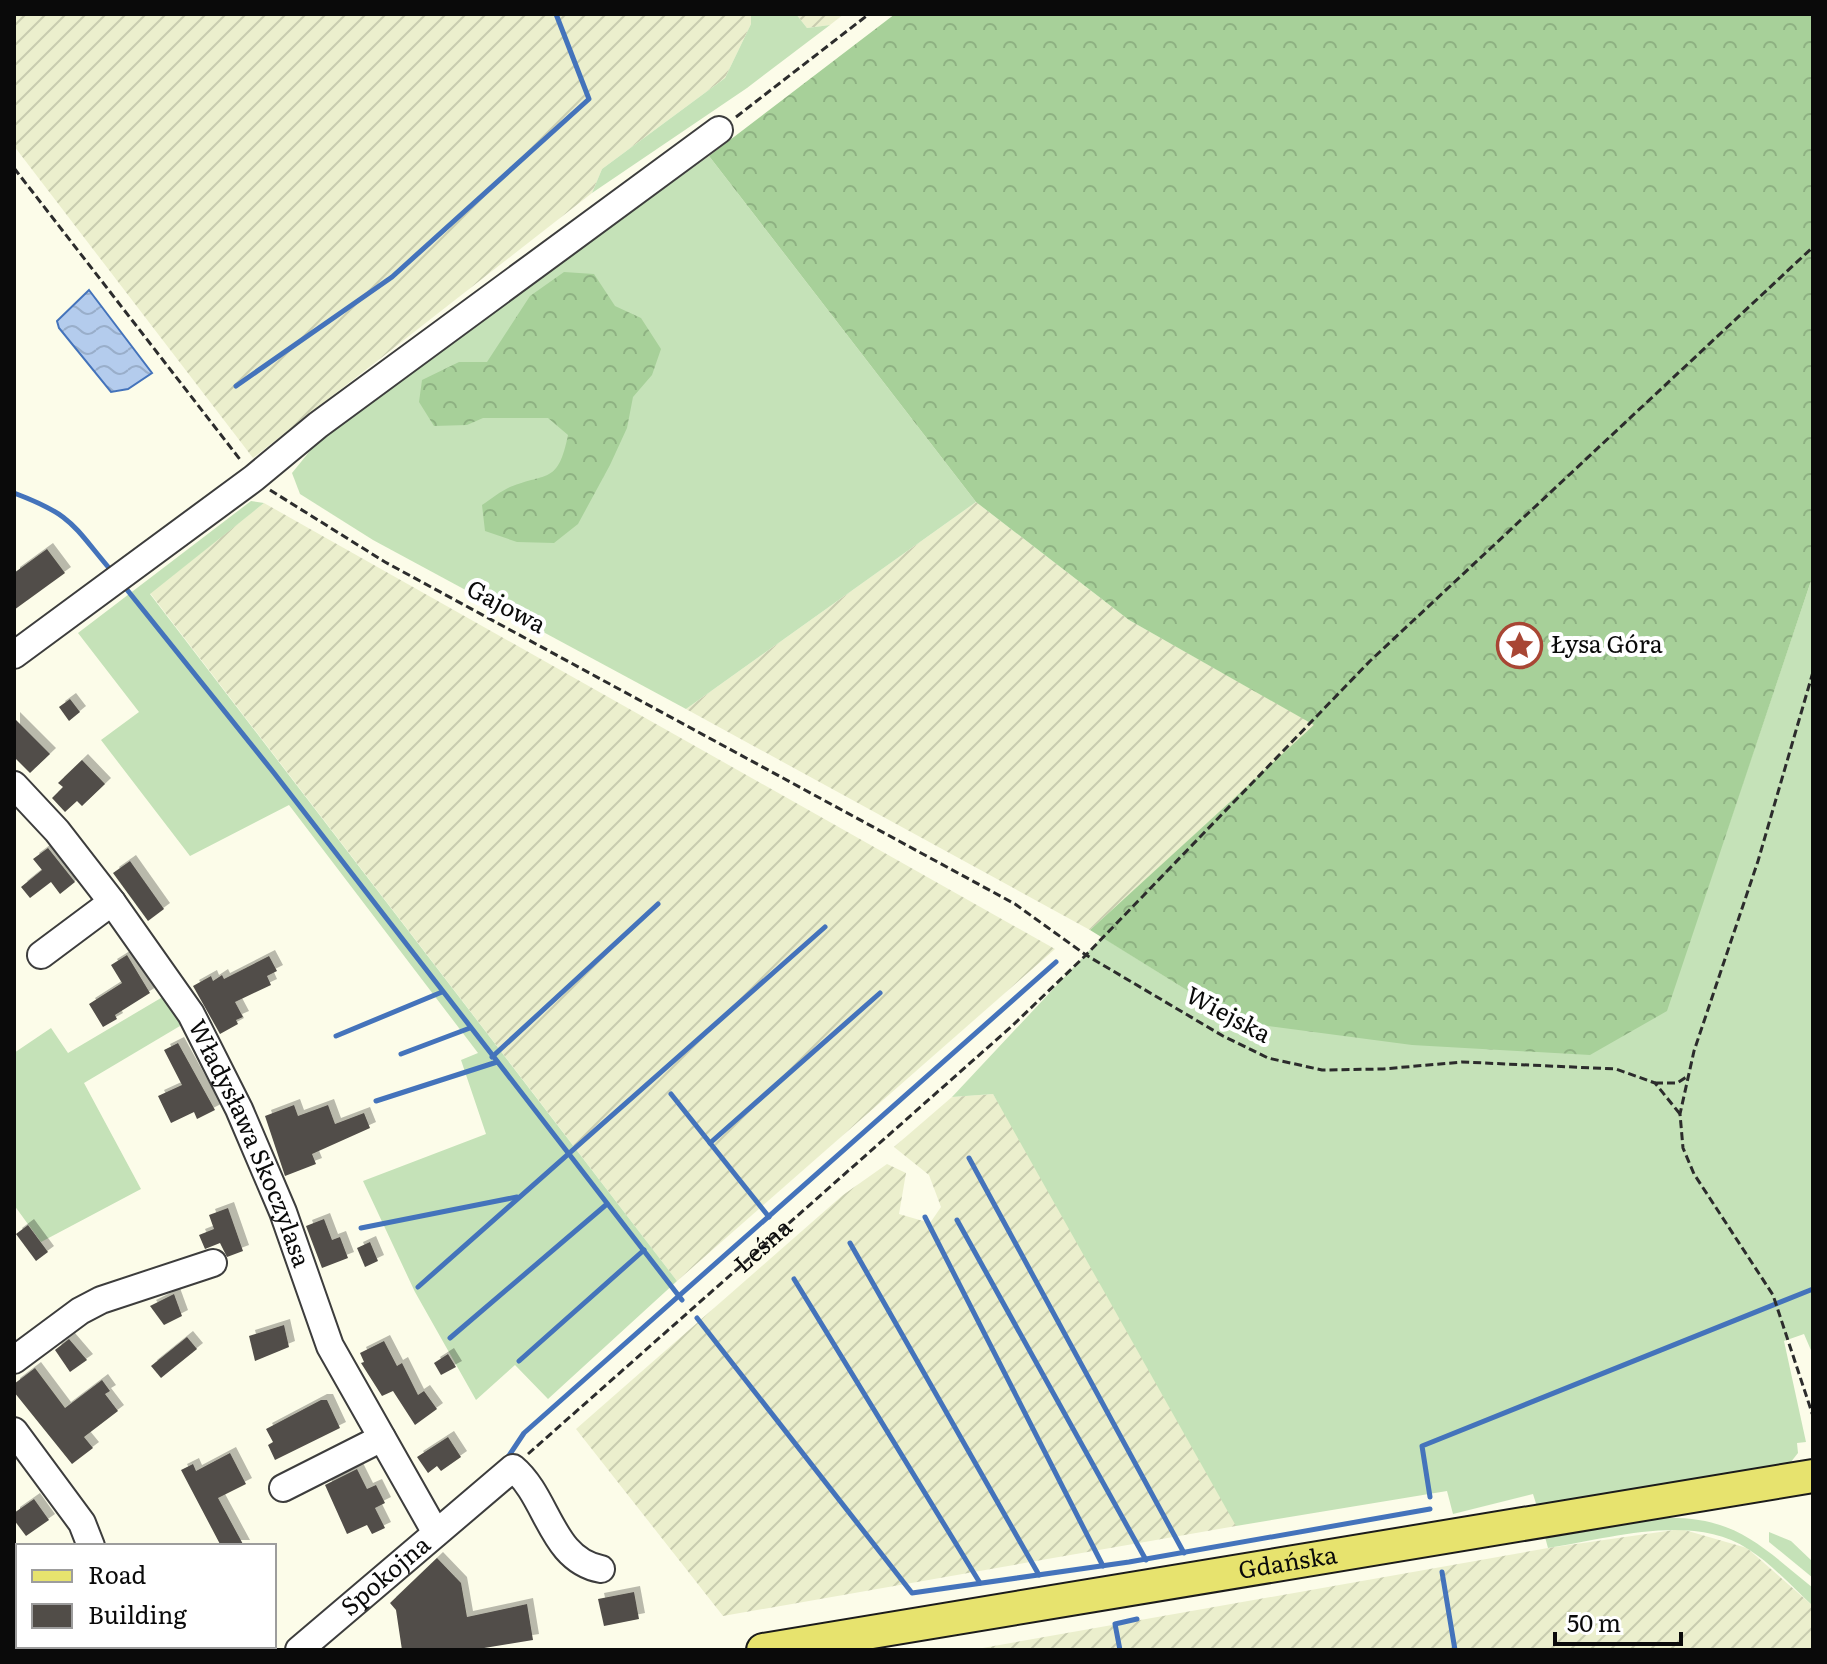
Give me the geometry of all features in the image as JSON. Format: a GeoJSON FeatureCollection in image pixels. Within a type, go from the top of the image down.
{"type":"FeatureCollection","features":[{"type":"Feature","properties":{"kind":"main road","name":"Gdańska"},"geometry":{"type":"LineString","coordinates":[[763,1650],[1813,1476]]}},
{"type":"Feature","properties":{"kind":"street"},"geometry":{"type":"LineString","coordinates":[[14,655],[254,478],[318,425],[719,130]]}},
{"type":"Feature","properties":{"kind":"street","name":"Władysława Skoczylasa"},"geometry":{"type":"LineString","coordinates":[[14,785],[57,831],[112,902],[191,1014],[283,1212],[330,1346],[436,1533]]}},
{"type":"Feature","properties":{"kind":"street"},"geometry":{"type":"LineString","coordinates":[[41,955],[112,902]]}},
{"type":"Feature","properties":{"kind":"street"},"geometry":{"type":"LineString","coordinates":[[14,1360],[80,1311],[101,1300],[213,1263]]}},
{"type":"Feature","properties":{"kind":"street"},"geometry":{"type":"LineString","coordinates":[[14,1431],[82,1523],[90,1544]]}},
{"type":"Feature","properties":{"kind":"street"},"geometry":{"type":"LineString","coordinates":[[283,1488],[382,1438]]}},
{"type":"Feature","properties":{"kind":"street"},"geometry":{"type":"LineString","coordinates":[[436,1533],[513,1468],[524,1477],[567,1551],[583,1566],[601,1569]]}},
{"type":"Feature","properties":{"kind":"street","name":"Spokojna"},"geometry":{"type":"LineString","coordinates":[[299,1650],[436,1533]]}},
{"type":"Feature","properties":{"kind":"path"},"geometry":{"type":"LineString","coordinates":[[719,130],[869,14]]}},
{"type":"Feature","properties":{"kind":"path","name":"Gajowa"},"geometry":{"type":"LineString","coordinates":[[14,168],[254,478],[292,506],[385,562],[1015,904],[1086,955]]}},
{"type":"Feature","properties":{"kind":"path","name":"Leśna"},"geometry":{"type":"LineString","coordinates":[[513,1468],[1012,1026],[1086,955],[1370,661],[1813,247]]}},
{"type":"Feature","properties":{"kind":"path"},"geometry":{"type":"LineString","coordinates":[[1813,672],[1688,1076],[1680,1114],[1683,1148],[1694,1174],[1738,1237],[1773,1295],[1813,1416]]}},
{"type":"Feature","properties":{"kind":"path","name":"Wiejska"},"geometry":{"type":"LineString","coordinates":[[1086,955],[1223,1036],[1268,1058],[1322,1070],[1462,1062],[1616,1069],[1655,1083]]}},
{"type":"Feature","properties":{"kind":"path"},"geometry":{"type":"LineString","coordinates":[[1655,1083],[1677,1083],[1688,1076]]}},
{"type":"Feature","properties":{"kind":"path"},"geometry":{"type":"LineString","coordinates":[[1655,1083],[1680,1114]]}},
{"type":"Feature","properties":{"kind":"green space"},"geometry":{"type":"Polygon","coordinates":[[[14,14],[751,14],[751,24],[725,78],[602,169],[592,193],[253,458],[14,146],[14,14]]]}},
{"type":"Feature","properties":{"kind":"green space"},"geometry":{"type":"Polygon","coordinates":[[[751,14],[796,14],[807,28],[830,25],[747,88],[592,193],[602,169],[725,78],[751,24],[751,14]]]}},
{"type":"Feature","properties":{"kind":"green space"},"geometry":{"type":"Polygon","coordinates":[[[796,14],[844,14],[830,25],[807,28],[796,14]]]}},
{"type":"Feature","properties":{"kind":"green space"},"geometry":{"type":"Polygon","coordinates":[[[895,14],[1813,14],[1813,575],[1667,1011],[1590,1055],[1412,1045],[1238,1022],[1090,930],[1314,725],[1129,620],[976,502],[709,156],[895,14]]]}},
{"type":"Feature","properties":{"kind":"green space"},"geometry":{"type":"Polygon","coordinates":[[[709,156],[976,502],[686,709],[373,540],[300,494],[292,473],[322,436],[709,156]]]}},
{"type":"Feature","properties":{"kind":"green space"},"geometry":{"type":"Polygon","coordinates":[[[564,272],[594,274],[615,306],[641,318],[661,349],[652,375],[633,397],[627,428],[578,524],[554,543],[517,542],[485,531],[482,505],[510,487],[550,474],[560,462],[568,435],[548,418],[483,418],[467,425],[434,426],[419,402],[422,380],[459,362],[487,362],[530,296],[564,272]]]}},
{"type":"Feature","properties":{"kind":"green space"},"geometry":{"type":"Polygon","coordinates":[[[251,501],[264,503],[150,594],[677,1281],[548,1399],[515,1365],[476,1400],[415,1292],[363,1181],[486,1134],[461,1060],[478,1053],[289,805],[190,856],[101,740],[139,712],[78,633],[251,501]]]}},
{"type":"Feature","properties":{"kind":"green space"},"geometry":{"type":"Polygon","coordinates":[[[976,502],[1129,620],[1315,725],[1090,930],[686,709],[976,502]]]}},
{"type":"Feature","properties":{"kind":"green space"},"geometry":{"type":"Polygon","coordinates":[[[264,503],[1055,949],[677,1281],[150,593],[264,503]]]}},
{"type":"Feature","properties":{"kind":"green space"},"geometry":{"type":"Polygon","coordinates":[[[1813,575],[1813,1355],[1804,1334],[1784,1341],[1806,1442],[1797,1443],[1798,1453],[1771,1487],[1538,1510],[1533,1494],[1453,1514],[1447,1491],[1236,1526],[993,1094],[952,1097],[1102,937],[1238,1022],[1666,1011],[1813,575]]]}},
{"type":"Feature","properties":{"kind":"green space"},"geometry":{"type":"Polygon","coordinates":[[[166,995],[185,1023],[84,1083],[141,1189],[41,1242],[14,1205],[14,1053],[51,1028],[68,1053],[166,995]]]}},
{"type":"Feature","properties":{"kind":"green space"},"geometry":{"type":"Polygon","coordinates":[[[993,1094],[1242,1498],[1236,1526],[723,1616],[576,1429],[843,1195],[887,1164],[906,1173],[899,1214],[930,1223],[941,1207],[929,1175],[894,1147],[952,1097],[993,1094]]]}},
{"type":"Feature","properties":{"kind":"green space"},"geometry":{"type":"Polygon","coordinates":[[[1656,1518],[1705,1521],[1742,1535],[1813,1588],[1813,1606],[1765,1562],[1726,1538],[1702,1532],[1650,1531],[1548,1548],[1545,1537],[1656,1518]]]}},
{"type":"Feature","properties":{"kind":"green space"},"geometry":{"type":"Polygon","coordinates":[[[1681,1529],[1747,1548],[1813,1606],[1813,1650],[971,1650],[1548,1548],[1681,1529]]]}},
{"type":"Feature","properties":{"kind":"green space"},"geometry":{"type":"Polygon","coordinates":[[[1769,1532],[1791,1541],[1813,1562],[1813,1578],[1769,1542],[1769,1532]]]}},
{"type":"Feature","properties":{"kind":"water"},"geometry":{"type":"Polygon","coordinates":[[[89,290],[152,373],[128,389],[111,392],[59,328],[57,321],[89,290]]]}},
{"type":"Feature","properties":{"kind":"building"},"geometry":{"type":"Polygon","coordinates":[[[47,549],[65,573],[14,610],[14,573],[47,549]]]}},
{"type":"Feature","properties":{"kind":"building"},"geometry":{"type":"Polygon","coordinates":[[[70,699],[80,712],[69,721],[59,707],[70,699]]]}},
{"type":"Feature","properties":{"kind":"building"},"geometry":{"type":"Polygon","coordinates":[[[14,718],[50,754],[30,773],[14,757],[14,718]]]}},
{"type":"Feature","properties":{"kind":"building"},"geometry":{"type":"Polygon","coordinates":[[[82,760],[105,784],[82,806],[77,801],[65,812],[52,798],[63,787],[58,783],[82,760]]]}},
{"type":"Feature","properties":{"kind":"building"},"geometry":{"type":"Polygon","coordinates":[[[48,848],[75,882],[60,894],[51,882],[30,898],[21,887],[42,870],[33,859],[48,848]]]}},
{"type":"Feature","properties":{"kind":"building"},"geometry":{"type":"Polygon","coordinates":[[[130,861],[164,909],[148,921],[113,873],[130,861]]]}},
{"type":"Feature","properties":{"kind":"building"},"geometry":{"type":"Polygon","coordinates":[[[127,955],[150,993],[115,1015],[117,1019],[103,1027],[89,1004],[122,983],[111,965],[127,955]]]}},
{"type":"Feature","properties":{"kind":"building"},"geometry":{"type":"Polygon","coordinates":[[[269,956],[277,971],[267,976],[271,985],[235,1002],[243,1017],[236,1020],[238,1024],[220,1034],[193,986],[211,976],[213,981],[222,975],[224,979],[269,956]]]}},
{"type":"Feature","properties":{"kind":"building"},"geometry":{"type":"Polygon","coordinates":[[[178,1043],[215,1110],[197,1119],[194,1112],[171,1123],[158,1096],[182,1085],[164,1050],[178,1043]]]}},
{"type":"Feature","properties":{"kind":"building"},"geometry":{"type":"Polygon","coordinates":[[[294,1105],[298,1116],[328,1105],[335,1124],[364,1113],[370,1128],[312,1154],[316,1164],[285,1176],[265,1116],[294,1105]]]}},
{"type":"Feature","properties":{"kind":"building"},"geometry":{"type":"Polygon","coordinates":[[[228,1208],[243,1251],[227,1257],[220,1243],[205,1249],[199,1235],[214,1229],[209,1215],[228,1208]]]}},
{"type":"Feature","properties":{"kind":"building"},"geometry":{"type":"Polygon","coordinates":[[[324,1219],[332,1240],[340,1237],[348,1258],[322,1268],[306,1226],[324,1219]]]}},
{"type":"Feature","properties":{"kind":"building"},"geometry":{"type":"Polygon","coordinates":[[[28,1225],[48,1252],[36,1261],[16,1234],[28,1225]]]}},
{"type":"Feature","properties":{"kind":"building"},"geometry":{"type":"Polygon","coordinates":[[[370,1242],[378,1261],[365,1267],[357,1248],[370,1242]]]}},
{"type":"Feature","properties":{"kind":"building"},"geometry":{"type":"Polygon","coordinates":[[[174,1294],[182,1316],[164,1325],[150,1306],[174,1294]]]}},
{"type":"Feature","properties":{"kind":"building"},"geometry":{"type":"Polygon","coordinates":[[[284,1325],[289,1347],[255,1361],[249,1336],[284,1325]]]}},
{"type":"Feature","properties":{"kind":"building"},"geometry":{"type":"Polygon","coordinates":[[[187,1337],[197,1349],[161,1378],[151,1366],[187,1337]]]}},
{"type":"Feature","properties":{"kind":"building"},"geometry":{"type":"Polygon","coordinates":[[[69,1339],[87,1360],[70,1372],[55,1350],[69,1339]]]}},
{"type":"Feature","properties":{"kind":"building"},"geometry":{"type":"Polygon","coordinates":[[[384,1341],[397,1366],[402,1363],[418,1395],[424,1391],[437,1409],[415,1425],[393,1391],[382,1396],[361,1363],[364,1362],[360,1353],[384,1341]]]}},
{"type":"Feature","properties":{"kind":"building"},"geometry":{"type":"Polygon","coordinates":[[[448,1354],[456,1367],[441,1375],[434,1363],[448,1354]]]}},
{"type":"Feature","properties":{"kind":"building"},"geometry":{"type":"Polygon","coordinates":[[[35,1368],[65,1408],[102,1380],[110,1391],[105,1394],[118,1411],[84,1437],[93,1448],[72,1464],[14,1392],[14,1384],[35,1368]]]}},
{"type":"Feature","properties":{"kind":"building"},"geometry":{"type":"Polygon","coordinates":[[[321,1400],[327,1400],[340,1428],[275,1460],[268,1445],[273,1442],[266,1429],[321,1400]]]}},
{"type":"Feature","properties":{"kind":"building"},"geometry":{"type":"Polygon","coordinates":[[[448,1437],[461,1457],[441,1471],[437,1466],[428,1473],[417,1457],[448,1437]]]}},
{"type":"Feature","properties":{"kind":"building"},"geometry":{"type":"Polygon","coordinates":[[[230,1453],[246,1484],[218,1498],[243,1544],[220,1544],[181,1470],[193,1464],[196,1471],[230,1453]]]}},
{"type":"Feature","properties":{"kind":"building"},"geometry":{"type":"Polygon","coordinates":[[[357,1469],[367,1489],[376,1485],[385,1503],[375,1508],[385,1528],[372,1534],[367,1525],[347,1534],[325,1485],[357,1469]]]}},
{"type":"Feature","properties":{"kind":"building"},"geometry":{"type":"Polygon","coordinates":[[[34,1499],[49,1520],[26,1536],[14,1520],[14,1513],[34,1499]]]}},
{"type":"Feature","properties":{"kind":"building"},"geometry":{"type":"Polygon","coordinates":[[[437,1558],[461,1583],[467,1617],[527,1604],[533,1640],[472,1650],[402,1650],[396,1610],[390,1603],[437,1558]]]}},
{"type":"Feature","properties":{"kind":"building"},"geometry":{"type":"Polygon","coordinates":[[[634,1592],[639,1619],[604,1626],[598,1599],[634,1592]]]}},
{"type":"Feature","properties":{"kind":"waterway"},"geometry":{"type":"LineString","coordinates":[[236,386],[392,277],[589,99],[556,14]]}},
{"type":"Feature","properties":{"kind":"waterway"},"geometry":{"type":"LineString","coordinates":[[14,493],[48,508],[69,522],[109,568]]}},
{"type":"Feature","properties":{"kind":"waterway"},"geometry":{"type":"LineString","coordinates":[[124,586],[274,773],[682,1300]]}},
{"type":"Feature","properties":{"kind":"waterway"},"geometry":{"type":"LineString","coordinates":[[492,1057],[658,904]]}},
{"type":"Feature","properties":{"kind":"waterway"},"geometry":{"type":"LineString","coordinates":[[418,1287],[825,927]]}},
{"type":"Feature","properties":{"kind":"waterway"},"geometry":{"type":"LineString","coordinates":[[506,1460],[524,1433],[1056,962]]}},
{"type":"Feature","properties":{"kind":"waterway"},"geometry":{"type":"LineString","coordinates":[[336,1036],[442,992]]}},
{"type":"Feature","properties":{"kind":"waterway"},"geometry":{"type":"LineString","coordinates":[[710,1143],[880,993]]}},
{"type":"Feature","properties":{"kind":"waterway"},"geometry":{"type":"LineString","coordinates":[[401,1054],[470,1028]]}},
{"type":"Feature","properties":{"kind":"waterway"},"geometry":{"type":"LineString","coordinates":[[376,1101],[497,1062]]}},
{"type":"Feature","properties":{"kind":"waterway"},"geometry":{"type":"LineString","coordinates":[[671,1094],[769,1217]]}},
{"type":"Feature","properties":{"kind":"waterway"},"geometry":{"type":"LineString","coordinates":[[969,1158],[1184,1553]]}},
{"type":"Feature","properties":{"kind":"waterway"},"geometry":{"type":"LineString","coordinates":[[361,1228],[517,1197]]}},
{"type":"Feature","properties":{"kind":"waterway"},"geometry":{"type":"LineString","coordinates":[[450,1338],[607,1204]]}},
{"type":"Feature","properties":{"kind":"waterway"},"geometry":{"type":"LineString","coordinates":[[925,1217],[1103,1566]]}},
{"type":"Feature","properties":{"kind":"waterway"},"geometry":{"type":"LineString","coordinates":[[957,1220],[1146,1560]]}},
{"type":"Feature","properties":{"kind":"waterway"},"geometry":{"type":"LineString","coordinates":[[850,1243],[1039,1575]]}},
{"type":"Feature","properties":{"kind":"waterway"},"geometry":{"type":"LineString","coordinates":[[519,1361],[644,1250]]}},
{"type":"Feature","properties":{"kind":"waterway"},"geometry":{"type":"LineString","coordinates":[[794,1279],[980,1583]]}},
{"type":"Feature","properties":{"kind":"waterway"},"geometry":{"type":"LineString","coordinates":[[1430,1497],[1422,1446],[1813,1289]]}},
{"type":"Feature","properties":{"kind":"waterway"},"geometry":{"type":"LineString","coordinates":[[697,1318],[912,1593],[1129,1562],[1430,1509]]}},
{"type":"Feature","properties":{"kind":"waterway"},"geometry":{"type":"LineString","coordinates":[[1442,1572],[1455,1650]]}},
{"type":"Feature","properties":{"kind":"waterway"},"geometry":{"type":"LineString","coordinates":[[1120,1650],[1115,1624],[1137,1619]]}},
{"type":"Feature","properties":{"kind":"place","name":"Łysa Góra"},"geometry":{"type":"Point","coordinates":[1520,645]}}]}
